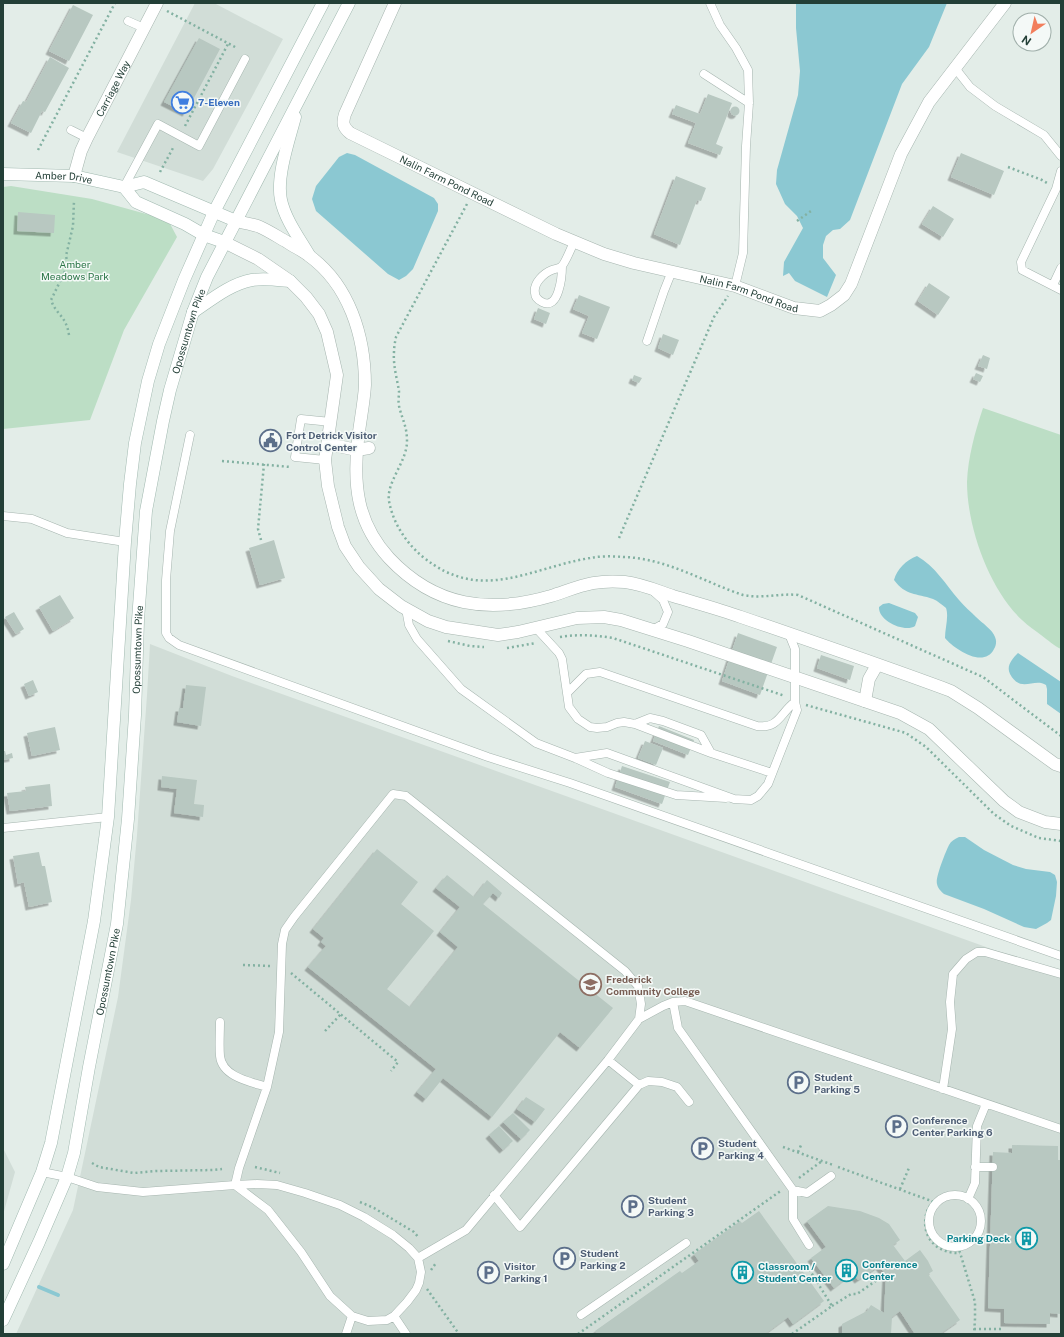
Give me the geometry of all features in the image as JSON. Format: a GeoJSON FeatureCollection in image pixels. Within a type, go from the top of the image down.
{"type":"FeatureCollection","features":[{"type":"Feature","properties":{"kind":"street","name":"Opossumtown Pike"},"geometry":{"type":"LineString","coordinates":[[3,1264],[42,1172],[51,1143],[90,947],[108,817],[125,542],[135,443],[148,381],[159,344],[184,280],[214,212],[323,3]]}},
{"type":"Feature","properties":{"kind":"street","name":"Opossumtown Pike"},"geometry":{"type":"LineString","coordinates":[[3,1320],[67,1177],[74,1153],[116,924],[128,819],[135,715],[138,620],[146,511],[162,421],[193,312],[207,277],[349,3]]}},
{"type":"Feature","properties":{"kind":"street","name":"Nalin Farm Pond Road"},"geometry":{"type":"LineString","coordinates":[[395,3],[342,121],[345,128],[359,138],[473,192],[486,200],[574,242],[604,254],[634,263],[735,286],[794,308],[820,311],[831,306],[844,295],[851,284],[901,154],[929,102],[1005,3]]}},
{"type":"Feature","properties":{"kind":"street","name":"Carriage Way"},"geometry":{"type":"LineString","coordinates":[[74,176],[81,151],[87,138],[144,28],[160,6]]}},
{"type":"Feature","properties":{"kind":"street"},"geometry":{"type":"LineString","coordinates":[[300,96],[281,172],[279,188],[281,200],[287,216],[309,255],[333,279],[348,301],[361,340],[365,385],[363,449],[356,485],[366,522],[376,540],[390,558],[411,577],[428,589],[454,601],[475,605],[501,605],[529,602],[555,595],[581,585],[606,581],[628,582],[703,604],[951,691],[978,708],[1055,764],[1061,766]]}},
{"type":"Feature","properties":{"kind":"street","name":"Amber Drive"},"geometry":{"type":"LineString","coordinates":[[3,174],[74,176],[124,187],[144,182],[236,221],[260,227],[309,255]]}},
{"type":"Feature","properties":{"kind":"street"},"geometry":{"type":"LineString","coordinates":[[124,187],[136,202],[258,259],[290,281],[306,297],[319,314],[327,332],[337,375],[325,460],[328,486],[338,527],[345,546],[359,567],[379,589],[406,609],[428,621],[446,627],[498,635],[577,618],[604,617],[654,629],[900,713],[929,729],[1004,801],[1019,812],[1045,822],[1061,824]]}},
{"type":"Feature","properties":{"kind":"street"},"geometry":{"type":"LineString","coordinates":[[193,312],[226,290],[240,283],[253,280],[290,281]]}},
{"type":"Feature","properties":{"kind":"street"},"geometry":{"type":"LineString","coordinates":[[328,444],[363,449]]}},
{"type":"Feature","properties":{"kind":"street"},"geometry":{"type":"LineString","coordinates":[[865,701],[869,679],[877,665]]}},
{"type":"Feature","properties":{"kind":"lane"},"geometry":{"type":"LineString","coordinates":[[710,3],[720,25],[736,48],[748,70],[749,103],[746,146],[743,253],[735,286]]}},
{"type":"Feature","properties":{"kind":"lane"},"geometry":{"type":"LineString","coordinates":[[128,21],[144,28]]}},
{"type":"Feature","properties":{"kind":"lane"},"geometry":{"type":"LineString","coordinates":[[124,187],[158,124],[199,146],[245,59]]}},
{"type":"Feature","properties":{"kind":"lane"},"geometry":{"type":"LineString","coordinates":[[955,68],[970,87],[995,106],[1044,135],[1061,156]]}},
{"type":"Feature","properties":{"kind":"lane"},"geometry":{"type":"LineString","coordinates":[[704,74],[749,103]]}},
{"type":"Feature","properties":{"kind":"lane"},"geometry":{"type":"LineString","coordinates":[[71,130],[87,138]]}},
{"type":"Feature","properties":{"kind":"lane"},"geometry":{"type":"LineString","coordinates":[[1061,171],[1056,188],[1021,262],[1022,270],[1061,290]]}},
{"type":"Feature","properties":{"kind":"lane"},"geometry":{"type":"LineString","coordinates":[[562,266],[544,274],[535,286],[534,292],[539,301],[545,304],[550,303],[555,299],[562,278],[562,266],[574,242]]}},
{"type":"Feature","properties":{"kind":"lane"},"geometry":{"type":"LineString","coordinates":[[1053,285],[1061,268]]}},
{"type":"Feature","properties":{"kind":"lane"},"geometry":{"type":"LineString","coordinates":[[647,341],[672,271]]}},
{"type":"Feature","properties":{"kind":"lane"},"geometry":{"type":"LineString","coordinates":[[325,460],[296,457],[301,419],[331,422]]}},
{"type":"Feature","properties":{"kind":"lane"},"geometry":{"type":"LineString","coordinates":[[190,435],[170,531],[166,580],[166,633],[169,638],[178,645],[488,757],[570,784],[1061,956]]}},
{"type":"Feature","properties":{"kind":"lane"},"geometry":{"type":"LineString","coordinates":[[3,516],[32,519],[67,533],[125,542]]}},
{"type":"Feature","properties":{"kind":"lane"},"geometry":{"type":"LineString","coordinates":[[648,588],[663,600],[668,612],[663,624],[654,629]]}},
{"type":"Feature","properties":{"kind":"lane"},"geometry":{"type":"LineString","coordinates":[[406,609],[409,625],[417,639],[461,689],[536,743],[608,773],[676,795],[734,799],[751,800],[758,796],[768,784],[797,710],[795,702],[795,649],[789,634]]}},
{"type":"Feature","properties":{"kind":"lane"},"geometry":{"type":"LineString","coordinates":[[536,628],[559,652],[562,659],[570,707],[578,719],[590,728],[607,727],[624,722],[635,724],[711,753],[772,773]]}},
{"type":"Feature","properties":{"kind":"lane"},"geometry":{"type":"LineString","coordinates":[[568,692],[586,674],[600,672],[757,726],[764,727],[775,723],[788,707],[795,702]]}},
{"type":"Feature","properties":{"kind":"lane"},"geometry":{"type":"LineString","coordinates":[[635,724],[650,718],[663,721],[701,735],[711,753]]}},
{"type":"Feature","properties":{"kind":"lane"},"geometry":{"type":"LineString","coordinates":[[575,758],[607,753],[734,799]]}},
{"type":"Feature","properties":{"kind":"lane"},"geometry":{"type":"LineString","coordinates":[[236,1185],[238,1168],[267,1087],[280,1032],[282,944],[285,930],[393,794],[406,796],[625,972],[638,986],[641,1004],[639,1019]]}},
{"type":"Feature","properties":{"kind":"lane"},"geometry":{"type":"LineString","coordinates":[[3,828],[108,817]]}},
{"type":"Feature","properties":{"kind":"lane"},"geometry":{"type":"LineString","coordinates":[[943,1089],[952,1029],[950,1002],[953,974],[966,959],[977,952],[985,952],[1061,974]]}},
{"type":"Feature","properties":{"kind":"lane"},"geometry":{"type":"LineString","coordinates":[[418,1258],[466,1230],[608,1060],[639,1019],[673,1002],[685,1001],[1061,1129]]}},
{"type":"Feature","properties":{"kind":"lane"},"geometry":{"type":"LineString","coordinates":[[673,1002],[678,1028],[793,1190],[793,1220],[809,1245]]}},
{"type":"Feature","properties":{"kind":"lane"},"geometry":{"type":"LineString","coordinates":[[220,1022],[220,1058],[226,1069],[237,1077],[267,1087]]}},
{"type":"Feature","properties":{"kind":"lane"},"geometry":{"type":"LineString","coordinates":[[608,1060],[639,1085]]}},
{"type":"Feature","properties":{"kind":"lane"},"geometry":{"type":"LineString","coordinates":[[494,1195],[520,1227],[639,1085],[648,1081],[662,1082],[677,1087],[689,1102]]}},
{"type":"Feature","properties":{"kind":"lane"},"geometry":{"type":"LineString","coordinates":[[968,1199],[975,1183],[977,1126],[986,1104]]}},
{"type":"Feature","properties":{"kind":"lane"},"geometry":{"type":"LineString","coordinates":[[976,1167],[993,1167]]}},
{"type":"Feature","properties":{"kind":"lane"},"geometry":{"type":"LineString","coordinates":[[42,1172],[67,1177],[97,1187],[143,1192],[236,1185],[257,1184],[277,1185],[305,1193],[340,1205],[364,1217],[393,1235],[409,1248],[418,1258],[421,1272],[419,1283],[407,1302],[394,1316],[387,1320],[381,1322],[368,1321],[352,1316],[330,1296],[301,1252],[268,1210],[236,1185]]}},
{"type":"Feature","properties":{"kind":"lane"},"geometry":{"type":"LineString","coordinates":[[793,1190],[807,1193],[831,1176]]}},
{"type":"Feature","properties":{"kind":"lane"},"geometry":{"type":"LineString","coordinates":[[957,1195],[968,1199],[973,1202],[978,1209],[981,1218],[980,1227],[977,1235],[971,1242],[959,1250],[945,1245],[932,1233],[930,1215],[935,1202],[948,1196],[957,1195]]}},
{"type":"Feature","properties":{"kind":"lane"},"geometry":{"type":"LineString","coordinates":[[581,1315],[686,1244]]}},
{"type":"Feature","properties":{"kind":"lane"},"geometry":{"type":"LineString","coordinates":[[346,1334],[352,1316]]}},
{"type":"Feature","properties":{"kind":"lane"},"geometry":{"type":"LineString","coordinates":[[394,1316],[406,1334]]}},
{"type":"Feature","properties":{"kind":"path"},"geometry":{"type":"LineString","coordinates":[[38,150],[115,3]]}},
{"type":"Feature","properties":{"kind":"path"},"geometry":{"type":"LineString","coordinates":[[160,6],[237,48]]}},
{"type":"Feature","properties":{"kind":"path"},"geometry":{"type":"LineString","coordinates":[[185,126],[228,44]]}},
{"type":"Feature","properties":{"kind":"path"},"geometry":{"type":"LineString","coordinates":[[160,172],[173,148]]}},
{"type":"Feature","properties":{"kind":"path"},"geometry":{"type":"LineString","coordinates":[[1008,167],[1042,180],[1056,188]]}},
{"type":"Feature","properties":{"kind":"path"},"geometry":{"type":"LineString","coordinates":[[473,192],[396,337],[394,353],[399,406],[406,426],[407,442],[405,454],[393,480],[389,500],[395,521],[414,549],[441,569],[475,581],[509,579],[590,558],[622,556],[637,558],[672,567],[754,598],[790,594],[798,595],[983,677],[1061,736]]}},
{"type":"Feature","properties":{"kind":"path"},"geometry":{"type":"LineString","coordinates":[[69,335],[65,320],[52,305],[51,300],[68,265],[66,256],[73,226],[74,201]]}},
{"type":"Feature","properties":{"kind":"path"},"geometry":{"type":"LineString","coordinates":[[797,221],[811,211]]}},
{"type":"Feature","properties":{"kind":"path"},"geometry":{"type":"LineString","coordinates":[[619,538],[714,317],[735,286]]}},
{"type":"Feature","properties":{"kind":"path"},"geometry":{"type":"LineString","coordinates":[[222,461],[295,467]]}},
{"type":"Feature","properties":{"kind":"path"},"geometry":{"type":"LineString","coordinates":[[260,540],[258,529],[264,464]]}},
{"type":"Feature","properties":{"kind":"path"},"geometry":{"type":"LineString","coordinates":[[506,648],[528,645],[577,634],[613,638],[780,694],[795,702],[906,733],[926,747],[994,814],[1011,826],[1038,838],[1061,841]]}},
{"type":"Feature","properties":{"kind":"path"},"geometry":{"type":"LineString","coordinates":[[446,641],[470,646],[485,647]]}},
{"type":"Feature","properties":{"kind":"path"},"geometry":{"type":"LineString","coordinates":[[243,965],[273,967]]}},
{"type":"Feature","properties":{"kind":"path"},"geometry":{"type":"LineString","coordinates":[[289,971],[398,1062],[391,1071]]}},
{"type":"Feature","properties":{"kind":"path"},"geometry":{"type":"LineString","coordinates":[[325,1031],[340,1014]]}},
{"type":"Feature","properties":{"kind":"path"},"geometry":{"type":"LineString","coordinates":[[798,1152],[802,1143]]}},
{"type":"Feature","properties":{"kind":"path"},"geometry":{"type":"LineString","coordinates":[[783,1147],[935,1202],[926,1214],[925,1226],[927,1235],[933,1245],[941,1250],[951,1254],[959,1250],[975,1302],[974,1334]]}},
{"type":"Feature","properties":{"kind":"path"},"geometry":{"type":"LineString","coordinates":[[798,1178],[822,1161]]}},
{"type":"Feature","properties":{"kind":"path"},"geometry":{"type":"LineString","coordinates":[[92,1163],[100,1167],[134,1173],[222,1169]]}},
{"type":"Feature","properties":{"kind":"path"},"geometry":{"type":"LineString","coordinates":[[900,1190],[909,1168]]}},
{"type":"Feature","properties":{"kind":"path"},"geometry":{"type":"LineString","coordinates":[[578,1334],[783,1190]]}},
{"type":"Feature","properties":{"kind":"path"},"geometry":{"type":"LineString","coordinates":[[430,1273],[436,1263]]}},
{"type":"Feature","properties":{"kind":"path"},"geometry":{"type":"LineString","coordinates":[[809,1269],[832,1306]]}},
{"type":"Feature","properties":{"kind":"path"},"geometry":{"type":"LineString","coordinates":[[792,1334],[832,1306],[851,1294],[857,1294],[877,1280]]}},
{"type":"Feature","properties":{"kind":"path"},"geometry":{"type":"LineString","coordinates":[[428,1284],[427,1289],[459,1334]]}},
{"type":"Feature","properties":{"kind":"path"},"geometry":{"type":"LineString","coordinates":[[974,1329],[1003,1329]]}},
{"type":"Feature","properties":{"kind":"shaded area"},"geometry":{"type":"Polygon","coordinates":[[[195,3],[214,3],[283,39],[213,169],[203,181],[117,152],[195,3]]]}},
{"type":"Feature","properties":{"kind":"shaded area","name":"Frederick Community College"},"geometry":{"type":"Polygon","coordinates":[[[150,644],[232,676],[1061,974],[1061,1334],[16,1334],[73,1210],[118,997],[131,900],[137,835],[150,644]]]}},
{"type":"Feature","properties":{"kind":"shaded area"},"geometry":{"type":"Polygon","coordinates":[[[3,1148],[15,1172],[3,1215],[3,1148]]]}},
{"type":"Feature","properties":{"kind":"green space","name":"Amber Meadows Park"},"geometry":{"type":"Polygon","coordinates":[[[11,186],[92,199],[168,220],[177,237],[124,330],[90,420],[3,429],[3,187],[11,186]]]}},
{"type":"Feature","properties":{"kind":"green space"},"geometry":{"type":"Polygon","coordinates":[[[983,408],[1061,435],[1061,649],[1053,645],[1022,620],[1010,607],[999,592],[982,556],[971,518],[967,482],[972,445],[983,408]]]}},
{"type":"Feature","properties":{"kind":"water"},"geometry":{"type":"Polygon","coordinates":[[[796,3],[947,3],[929,47],[902,84],[850,220],[840,229],[833,230],[826,236],[823,245],[823,258],[836,275],[827,297],[795,281],[789,273],[783,276],[784,262],[803,228],[797,216],[785,204],[776,184],[777,170],[798,95],[800,71],[796,28],[796,3]]]}},
{"type":"Feature","properties":{"kind":"water"},"geometry":{"type":"Polygon","coordinates":[[[347,153],[355,155],[434,198],[438,204],[438,211],[413,269],[399,280],[388,274],[316,211],[312,199],[316,186],[339,157],[347,153]]]}},
{"type":"Feature","properties":{"kind":"water"},"geometry":{"type":"Polygon","coordinates":[[[917,556],[935,570],[961,602],[994,634],[996,643],[994,649],[989,655],[976,657],[962,652],[955,647],[945,638],[947,619],[946,608],[933,599],[903,589],[894,580],[902,565],[917,556]]]}},
{"type":"Feature","properties":{"kind":"water"},"geometry":{"type":"Polygon","coordinates":[[[889,603],[915,613],[918,617],[915,626],[911,628],[899,627],[887,621],[880,612],[879,607],[883,604],[889,603]]]}},
{"type":"Feature","properties":{"kind":"water"},"geometry":{"type":"Polygon","coordinates":[[[1018,653],[1061,682],[1061,714],[1047,704],[1046,685],[1041,683],[1023,684],[1014,680],[1009,671],[1009,665],[1018,653]]]}},
{"type":"Feature","properties":{"kind":"water"},"geometry":{"type":"Polygon","coordinates":[[[959,837],[965,837],[984,850],[1013,865],[1026,869],[1050,872],[1055,875],[1057,882],[1056,896],[1051,920],[1036,929],[1024,927],[984,909],[944,894],[937,886],[941,864],[949,845],[952,841],[959,837]]]}},
{"type":"Feature","properties":{"kind":"building"},"geometry":{"type":"Polygon","coordinates":[[[73,5],[93,15],[69,61],[49,51],[73,5]]]}},
{"type":"Feature","properties":{"kind":"building"},"geometry":{"type":"Polygon","coordinates":[[[199,38],[220,49],[186,113],[164,102],[199,38]]]}},
{"type":"Feature","properties":{"kind":"building"},"geometry":{"type":"Polygon","coordinates":[[[50,57],[69,68],[45,112],[42,111],[31,133],[11,123],[23,101],[26,102],[50,57]]]}},
{"type":"Feature","properties":{"kind":"building"},"geometry":{"type":"Polygon","coordinates":[[[708,94],[732,103],[716,144],[723,147],[720,155],[688,143],[696,123],[672,114],[676,105],[700,114],[708,94]]]}},
{"type":"Feature","properties":{"kind":"building"},"geometry":{"type":"Polygon","coordinates":[[[733,107],[737,107],[739,111],[737,115],[733,115],[731,113],[731,109],[733,107]]]}},
{"type":"Feature","properties":{"kind":"building"},"geometry":{"type":"Polygon","coordinates":[[[961,153],[1004,171],[994,195],[951,177],[961,153]]]}},
{"type":"Feature","properties":{"kind":"building"},"geometry":{"type":"Polygon","coordinates":[[[676,176],[706,188],[701,201],[697,200],[680,245],[654,234],[676,176]]]}},
{"type":"Feature","properties":{"kind":"building"},"geometry":{"type":"Polygon","coordinates":[[[933,206],[954,219],[943,237],[922,224],[933,206]]]}},
{"type":"Feature","properties":{"kind":"building"},"geometry":{"type":"Polygon","coordinates":[[[18,212],[55,215],[54,233],[17,231],[18,212]]]}},
{"type":"Feature","properties":{"kind":"building"},"geometry":{"type":"Polygon","coordinates":[[[929,283],[950,297],[938,315],[918,301],[929,283]]]}},
{"type":"Feature","properties":{"kind":"building"},"geometry":{"type":"Polygon","coordinates":[[[579,295],[610,307],[597,339],[582,333],[589,316],[573,309],[579,295]]]}},
{"type":"Feature","properties":{"kind":"building"},"geometry":{"type":"Polygon","coordinates":[[[538,308],[550,313],[546,324],[534,319],[538,308]]]}},
{"type":"Feature","properties":{"kind":"building"},"geometry":{"type":"Polygon","coordinates":[[[663,334],[679,340],[673,355],[658,348],[663,334]]]}},
{"type":"Feature","properties":{"kind":"building"},"geometry":{"type":"Polygon","coordinates":[[[983,355],[990,358],[987,369],[978,366],[983,355]]]}},
{"type":"Feature","properties":{"kind":"building"},"geometry":{"type":"Polygon","coordinates":[[[976,373],[983,376],[980,382],[973,379],[976,373]]]}},
{"type":"Feature","properties":{"kind":"building"},"geometry":{"type":"Polygon","coordinates":[[[634,375],[642,378],[639,383],[632,380],[634,375]]]}},
{"type":"Feature","properties":{"kind":"building"},"geometry":{"type":"Polygon","coordinates":[[[274,540],[285,578],[260,585],[249,548],[274,540]]]}},
{"type":"Feature","properties":{"kind":"building"},"geometry":{"type":"Polygon","coordinates":[[[60,595],[74,618],[53,631],[39,607],[60,595]]]}},
{"type":"Feature","properties":{"kind":"building"},"geometry":{"type":"Polygon","coordinates":[[[14,612],[24,629],[16,634],[5,617],[14,612]]]}},
{"type":"Feature","properties":{"kind":"building"},"geometry":{"type":"Polygon","coordinates":[[[738,633],[777,647],[760,695],[722,681],[738,633]]]}},
{"type":"Feature","properties":{"kind":"building"},"geometry":{"type":"Polygon","coordinates":[[[821,655],[854,666],[850,680],[817,668],[821,655]]]}},
{"type":"Feature","properties":{"kind":"building"},"geometry":{"type":"Polygon","coordinates":[[[33,680],[38,692],[29,696],[24,684],[33,680]]]}},
{"type":"Feature","properties":{"kind":"building"},"geometry":{"type":"Polygon","coordinates":[[[186,685],[206,687],[201,726],[177,722],[179,708],[183,708],[186,685]]]}},
{"type":"Feature","properties":{"kind":"building"},"geometry":{"type":"Polygon","coordinates":[[[659,726],[694,740],[688,755],[653,741],[659,726]]]}},
{"type":"Feature","properties":{"kind":"building"},"geometry":{"type":"Polygon","coordinates":[[[55,727],[60,750],[32,756],[27,733],[55,727]]]}},
{"type":"Feature","properties":{"kind":"building"},"geometry":{"type":"Polygon","coordinates":[[[645,741],[663,748],[656,765],[638,758],[645,741]]]}},
{"type":"Feature","properties":{"kind":"building"},"geometry":{"type":"Polygon","coordinates":[[[3,751],[5,751],[6,755],[12,753],[13,758],[3,760],[3,751]]]}},
{"type":"Feature","properties":{"kind":"building"},"geometry":{"type":"Polygon","coordinates":[[[622,766],[670,782],[662,804],[615,787],[622,766]]]}},
{"type":"Feature","properties":{"kind":"building"},"geometry":{"type":"Polygon","coordinates":[[[162,776],[197,780],[194,804],[204,805],[203,817],[174,813],[177,789],[161,787],[162,776]]]}},
{"type":"Feature","properties":{"kind":"building"},"geometry":{"type":"Polygon","coordinates":[[[50,784],[52,806],[10,811],[7,793],[26,791],[25,787],[50,784]]]}},
{"type":"Feature","properties":{"kind":"building"},"geometry":{"type":"Polygon","coordinates":[[[377,849],[418,882],[401,904],[434,931],[387,989],[410,1007],[458,947],[440,932],[460,907],[436,888],[447,875],[474,897],[487,880],[502,893],[499,898],[493,893],[483,904],[613,1008],[580,1048],[560,1032],[492,1117],[443,1078],[426,1099],[417,1092],[436,1069],[308,967],[326,946],[321,942],[324,938],[313,929],[377,849]]]}},
{"type":"Feature","properties":{"kind":"building"},"geometry":{"type":"Polygon","coordinates":[[[39,852],[42,866],[45,866],[52,902],[29,907],[24,882],[18,884],[13,856],[39,852]]]}},
{"type":"Feature","properties":{"kind":"building"},"geometry":{"type":"Polygon","coordinates":[[[526,1097],[545,1109],[535,1122],[517,1109],[526,1097]]]}},
{"type":"Feature","properties":{"kind":"building"},"geometry":{"type":"Polygon","coordinates":[[[513,1113],[530,1130],[521,1139],[503,1122],[513,1113]]]}},
{"type":"Feature","properties":{"kind":"building"},"geometry":{"type":"Polygon","coordinates":[[[499,1126],[513,1141],[503,1150],[489,1135],[499,1126]]]}},
{"type":"Feature","properties":{"kind":"building","name":"Parking Deck"},"geometry":{"type":"Polygon","coordinates":[[[1012,1145],[1058,1146],[1058,1160],[1061,1160],[1061,1314],[1050,1313],[1050,1324],[1004,1323],[1004,1309],[988,1308],[993,1152],[1012,1153],[1012,1145]]]}},
{"type":"Feature","properties":{"kind":"building","name":"Conference Center"},"geometry":{"type":"Polygon","coordinates":[[[828,1206],[860,1211],[879,1218],[889,1224],[900,1240],[893,1245],[905,1261],[920,1250],[933,1271],[928,1274],[960,1320],[940,1334],[915,1334],[900,1311],[892,1317],[891,1334],[842,1334],[842,1324],[867,1311],[871,1305],[884,1313],[886,1275],[879,1266],[858,1280],[853,1273],[834,1288],[811,1258],[826,1247],[807,1221],[828,1206]]]}},
{"type":"Feature","properties":{"kind":"building","name":"Classroom / Student Center"},"geometry":{"type":"Polygon","coordinates":[[[759,1211],[824,1301],[793,1324],[788,1317],[765,1334],[597,1334],[595,1331],[680,1271],[682,1273],[699,1261],[694,1254],[740,1221],[742,1223],[759,1211]]]}},
{"type":"Feature","properties":{"kind":"waterway"},"geometry":{"type":"LineString","coordinates":[[39,1287],[58,1295]]}},
{"type":"Feature","properties":{"kind":"place","name":"7-Eleven"},"geometry":{"type":"Point","coordinates":[183,102]}},
{"type":"Feature","properties":{"kind":"place","name":"Fort Detrick Visitor Control Center"},"geometry":{"type":"Point","coordinates":[271,441]}},
{"type":"Feature","properties":{"kind":"place","name":"Frederick Community College"},"geometry":{"type":"Point","coordinates":[590,985]}},
{"type":"Feature","properties":{"kind":"place","name":"Student Parking 5"},"geometry":{"type":"Point","coordinates":[799,1083]}},
{"type":"Feature","properties":{"kind":"place","name":"Conference Center Parking 6"},"geometry":{"type":"Point","coordinates":[897,1126]}},
{"type":"Feature","properties":{"kind":"place","name":"Student Parking 4"},"geometry":{"type":"Point","coordinates":[702,1149]}},
{"type":"Feature","properties":{"kind":"place","name":"Student Parking 3"},"geometry":{"type":"Point","coordinates":[633,1206]}},
{"type":"Feature","properties":{"kind":"place","name":"Parking Deck"},"geometry":{"type":"Point","coordinates":[1026,1238]}},
{"type":"Feature","properties":{"kind":"place","name":"Student Parking 2"},"geometry":{"type":"Point","coordinates":[565,1259]}},
{"type":"Feature","properties":{"kind":"place","name":"Conference Center"},"geometry":{"type":"Point","coordinates":[847,1270]}},
{"type":"Feature","properties":{"kind":"place","name":"Visitor Parking 1"},"geometry":{"type":"Point","coordinates":[489,1272]}},
{"type":"Feature","properties":{"kind":"place","name":"Classroom / Student Center"},"geometry":{"type":"Point","coordinates":[743,1272]}}]}
